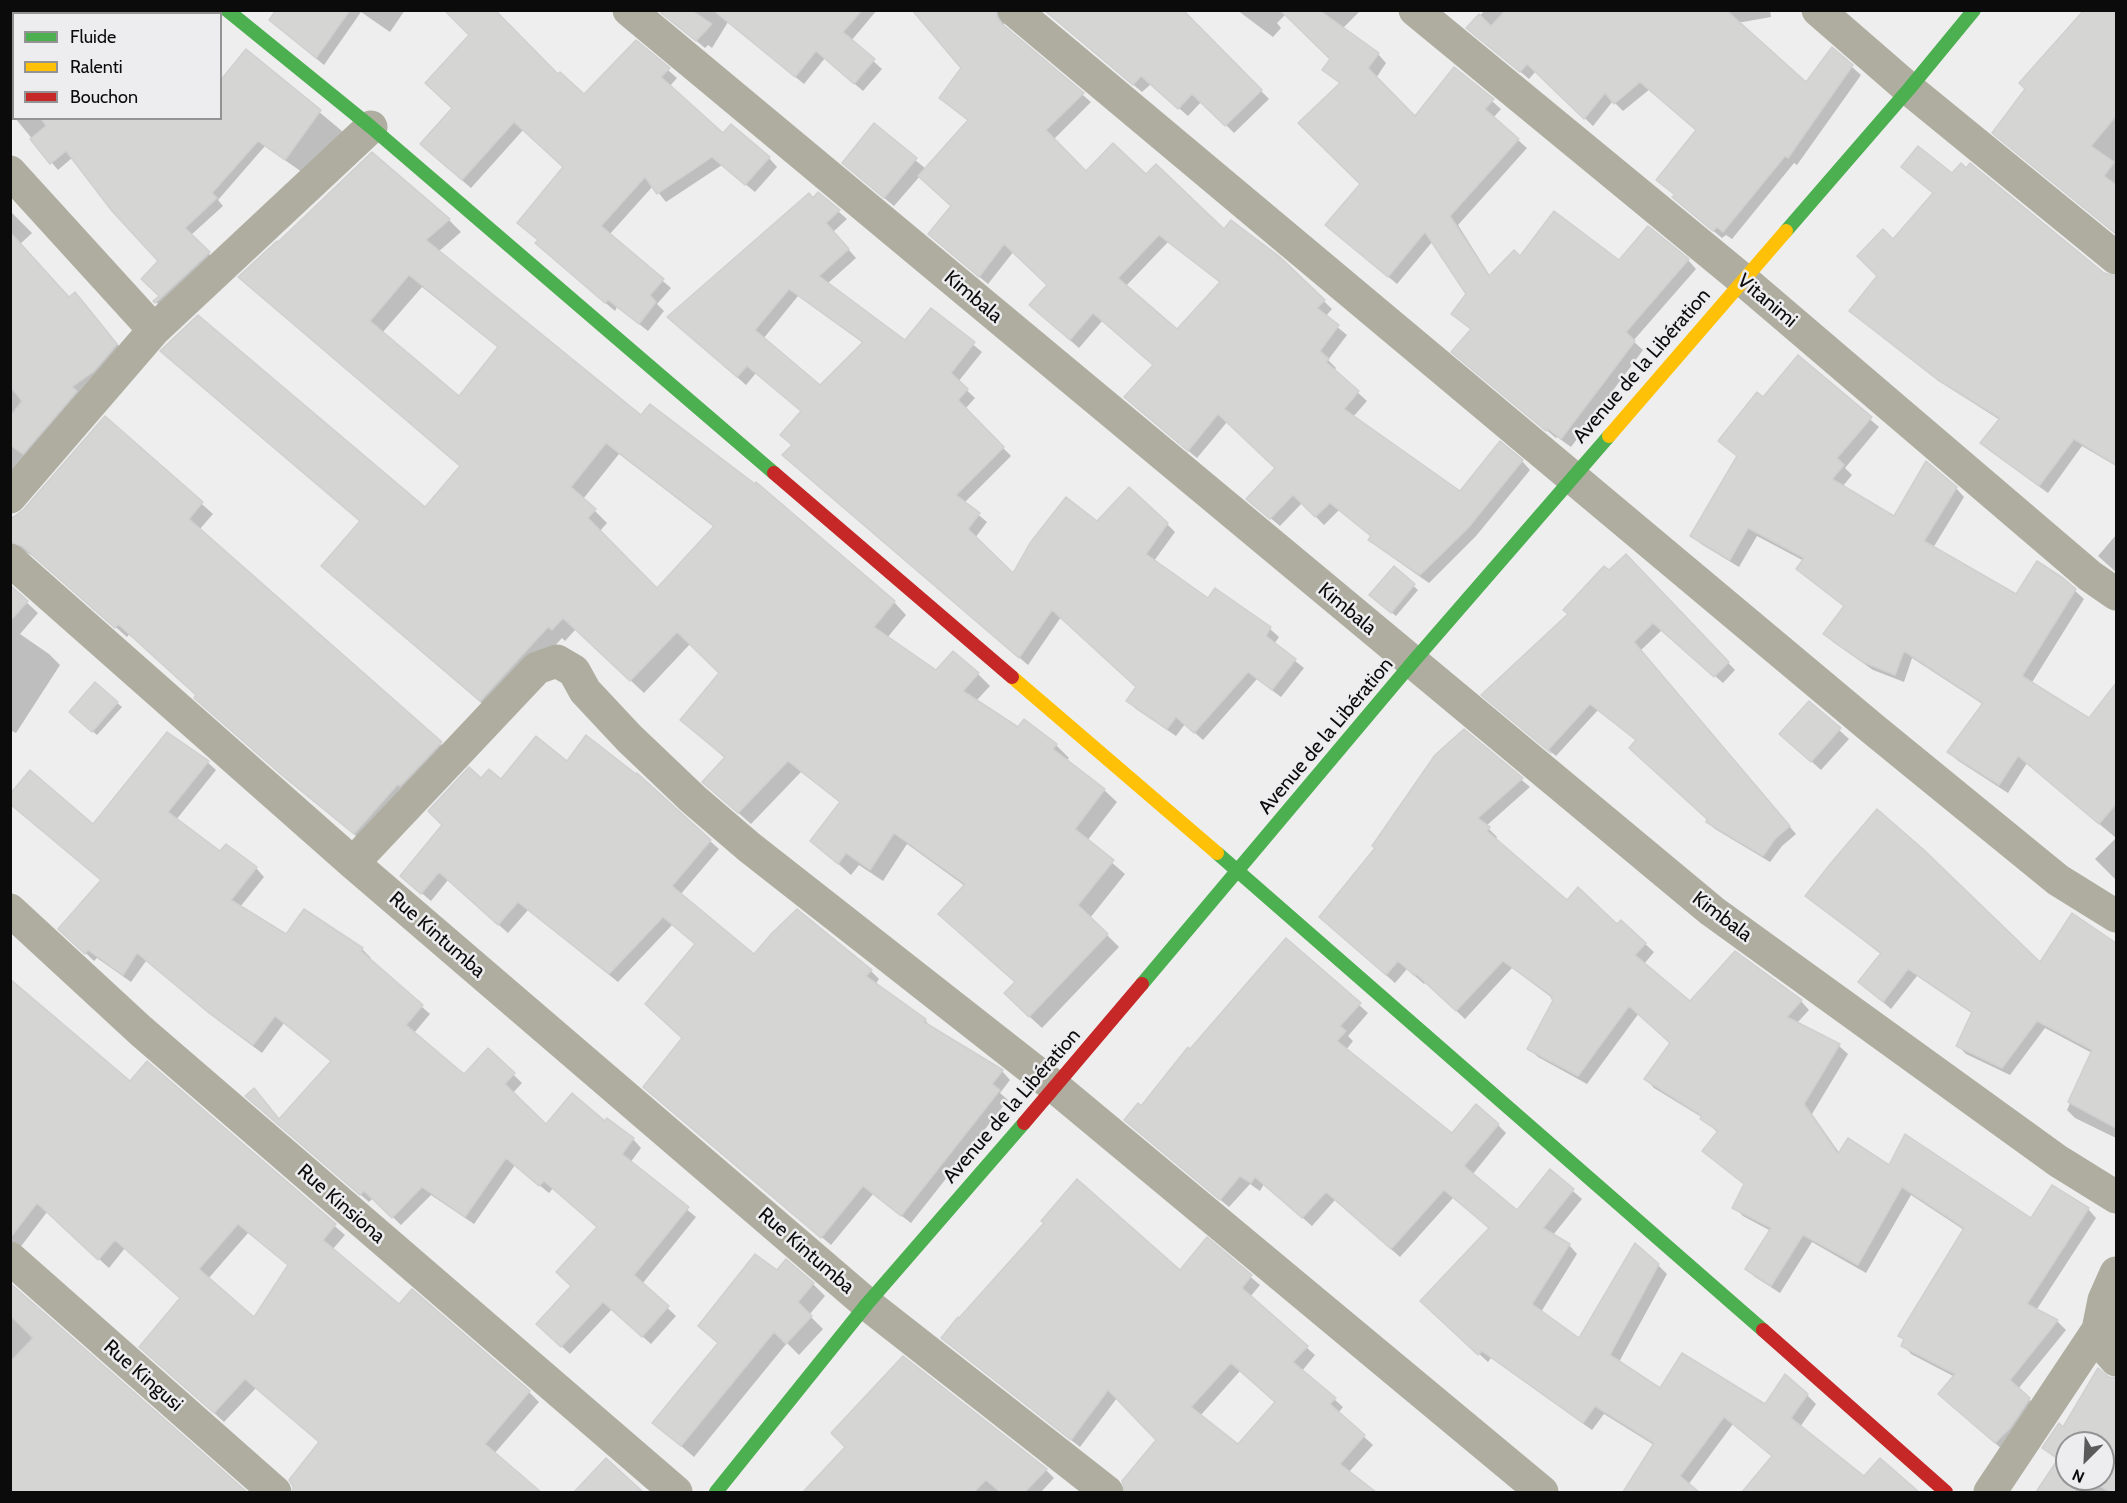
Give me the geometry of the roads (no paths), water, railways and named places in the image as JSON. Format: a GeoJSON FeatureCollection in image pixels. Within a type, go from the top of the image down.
{"type":"FeatureCollection","features":[{"type":"Feature","properties":{"kind":"main road"},"geometry":{"type":"LineString","coordinates":[[227,10],[371,127],[1238,871],[1946,1492]]}},
{"type":"Feature","properties":{"kind":"main road","name":"Avenue de la Libération"},"geometry":{"type":"LineString","coordinates":[[716,1492],[867,1304],[1055,1087],[1412,663],[1742,279],[1909,89],[1974,10]]}},
{"type":"Feature","properties":{"kind":"street","name":"Kimbala"},"geometry":{"type":"LineString","coordinates":[[629,10],[1712,911],[2058,1161],[2116,1197]]}},
{"type":"Feature","properties":{"kind":"street"},"geometry":{"type":"LineString","coordinates":[[1014,10],[1873,729],[2058,880],[2116,916]]}},
{"type":"Feature","properties":{"kind":"street","name":"Vitanimi"},"geometry":{"type":"LineString","coordinates":[[1415,10],[1742,279],[2090,576],[2116,594]]}},
{"type":"Feature","properties":{"kind":"street"},"geometry":{"type":"LineString","coordinates":[[1818,10],[1909,89],[2116,258]]}},
{"type":"Feature","properties":{"kind":"street"},"geometry":{"type":"LineString","coordinates":[[10,497],[154,330],[371,127]]}},
{"type":"Feature","properties":{"kind":"street"},"geometry":{"type":"LineString","coordinates":[[10,172],[154,330]]}},
{"type":"Feature","properties":{"kind":"street","name":"Rue Kintumba"},"geometry":{"type":"LineString","coordinates":[[10,560],[353,862],[867,1304],[1107,1492]]}},
{"type":"Feature","properties":{"kind":"street"},"geometry":{"type":"LineString","coordinates":[[353,862],[537,668],[557,661],[574,671],[585,691],[629,738],[693,799],[749,847],[1055,1087],[1542,1492]]}},
{"type":"Feature","properties":{"kind":"street","name":"Rue Kinsiona"},"geometry":{"type":"LineString","coordinates":[[10,910],[141,1031],[676,1492]]}},
{"type":"Feature","properties":{"kind":"street","name":"Rue Kingusi"},"geometry":{"type":"LineString","coordinates":[[10,1258],[276,1492]]}},
{"type":"Feature","properties":{"kind":"street"},"geometry":{"type":"LineString","coordinates":[[1990,1492],[2098,1330],[2104,1300],[2116,1273]]}},
{"type":"Feature","properties":{"kind":"street"},"geometry":{"type":"LineString","coordinates":[[2098,1330],[2109,1352],[2116,1360]]}}]}
